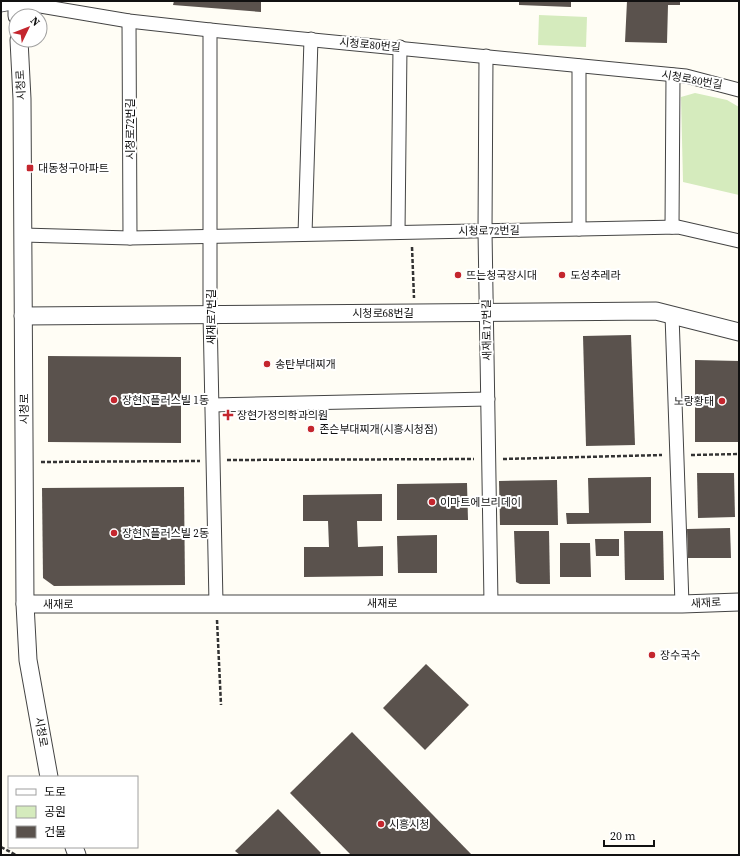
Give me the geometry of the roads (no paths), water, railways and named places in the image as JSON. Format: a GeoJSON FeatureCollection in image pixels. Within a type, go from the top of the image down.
{"type":"FeatureCollection","features":[{"type":"Feature","properties":{"kind":"street","name":"시청로80번길"},"geometry":{"type":"LineString","coordinates":[[13,6],[210,30],[400,47],[686,76],[739,90]]}},
{"type":"Feature","properties":{"kind":"street","name":"시청로72번길"},"geometry":{"type":"LineString","coordinates":[[129,21],[130,238]]}},
{"type":"Feature","properties":{"kind":"street","name":"새재로7번길"},"geometry":{"type":"LineString","coordinates":[[210,30],[210,314],[216,603]]}},
{"type":"Feature","properties":{"kind":"street"},"geometry":{"type":"LineString","coordinates":[[305,234],[311,39]]}},
{"type":"Feature","properties":{"kind":"street"},"geometry":{"type":"LineString","coordinates":[[398,232],[400,47]]}},
{"type":"Feature","properties":{"kind":"street","name":"시청로"},"geometry":{"type":"LineString","coordinates":[[19,48],[22,99],[25,604],[28,660],[49,776]]}},
{"type":"Feature","properties":{"kind":"street","name":"새재로17번길"},"geometry":{"type":"LineString","coordinates":[[486,56],[485,231],[491,603]]}},
{"type":"Feature","properties":{"kind":"street"},"geometry":{"type":"LineString","coordinates":[[579,66],[579,229]]}},
{"type":"Feature","properties":{"kind":"street"},"geometry":{"type":"LineString","coordinates":[[672,75],[672,227]]}},
{"type":"Feature","properties":{"kind":"street","name":"시청로72번길"},"geometry":{"type":"LineString","coordinates":[[23,235],[130,238],[672,227],[739,241]]}},
{"type":"Feature","properties":{"kind":"street","name":"시청로68번길"},"geometry":{"type":"LineString","coordinates":[[23,316],[656,311],[739,332]]}},
{"type":"Feature","properties":{"kind":"street"},"geometry":{"type":"LineString","coordinates":[[672,315],[682,604]]}},
{"type":"Feature","properties":{"kind":"street"},"geometry":{"type":"LineString","coordinates":[[212,405],[488,399]]}},
{"type":"Feature","properties":{"kind":"street","name":"새재로"},"geometry":{"type":"LineString","coordinates":[[25,604],[682,604],[739,602]]}},
{"type":"Feature","properties":{"kind":"place","name":"대동청구아파트"},"geometry":{"type":"Point","coordinates":[30,168]}},
{"type":"Feature","properties":{"kind":"place","name":"뜨는청국장시대"},"geometry":{"type":"Point","coordinates":[458,275]}},
{"type":"Feature","properties":{"kind":"place","name":"도성추레라"},"geometry":{"type":"Point","coordinates":[562,275]}},
{"type":"Feature","properties":{"kind":"place","name":"송탄부대찌개"},"geometry":{"type":"Point","coordinates":[267,364]}},
{"type":"Feature","properties":{"kind":"place","name":"장현N플러스빌 1동"},"geometry":{"type":"Point","coordinates":[114,400]}},
{"type":"Feature","properties":{"kind":"place","name":"노랑황태"},"geometry":{"type":"Point","coordinates":[722,401]}},
{"type":"Feature","properties":{"kind":"place","name":"장현가정의학과의원"},"geometry":{"type":"Point","coordinates":[228,415]}},
{"type":"Feature","properties":{"kind":"place","name":"존슨부대찌개(시흥시청점)"},"geometry":{"type":"Point","coordinates":[311,429]}},
{"type":"Feature","properties":{"kind":"place","name":"이마트에브리데이"},"geometry":{"type":"Point","coordinates":[432,502]}},
{"type":"Feature","properties":{"kind":"place","name":"장현N플러스빌 2동"},"geometry":{"type":"Point","coordinates":[114,533]}},
{"type":"Feature","properties":{"kind":"place","name":"장수국수"},"geometry":{"type":"Point","coordinates":[652,655]}},
{"type":"Feature","properties":{"kind":"place","name":"시흥시청"},"geometry":{"type":"Point","coordinates":[381,824]}}]}
